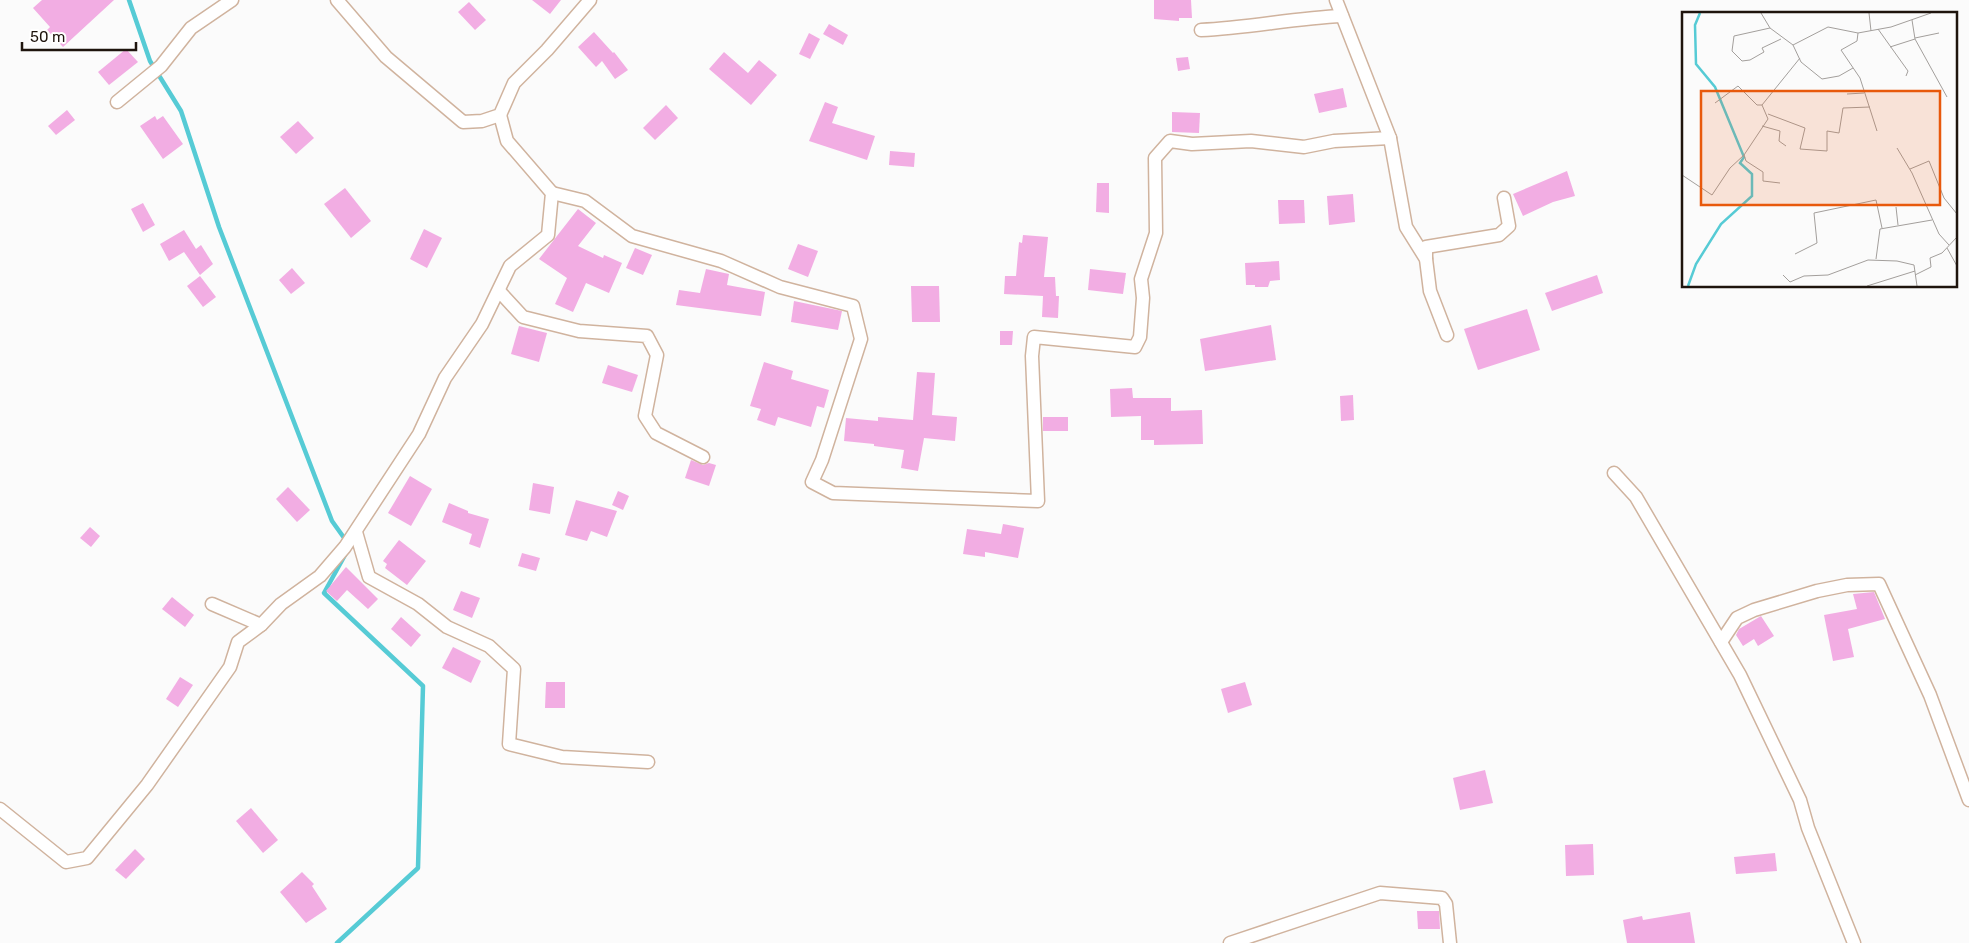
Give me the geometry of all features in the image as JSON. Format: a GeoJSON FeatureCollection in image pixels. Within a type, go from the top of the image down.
{"type":"FeatureCollection","features":[{"type":"Feature","properties":{"kind":"street"},"geometry":{"type":"LineString","coordinates":[[117,102],[161,66],[192,28],[232,0]]}},
{"type":"Feature","properties":{"kind":"street"},"geometry":{"type":"LineString","coordinates":[[337,0],[386,56],[463,122],[482,121],[500,115]]}},
{"type":"Feature","properties":{"kind":"street"},"geometry":{"type":"LineString","coordinates":[[590,0],[547,50],[514,83],[500,115],[507,141],[552,193],[585,201],[632,236],[721,261],[780,287],[853,306],[861,338],[822,460],[812,482],[833,493],[1038,501],[1032,356],[1034,337],[1135,347],[1140,337],[1143,298],[1141,279],[1156,233],[1155,158],[1170,141],[1202,144],[1252,141],[1304,147],[1334,142],[1390,138]]}},
{"type":"Feature","properties":{"kind":"street"},"geometry":{"type":"LineString","coordinates":[[1336,0],[1390,138],[1406,227],[1426,259]]}},
{"type":"Feature","properties":{"kind":"street"},"geometry":{"type":"LineString","coordinates":[[1201,30],[1230,29],[1312,17],[1342,16]]}},
{"type":"Feature","properties":{"kind":"street"},"geometry":{"type":"LineString","coordinates":[[0,809],[66,862],[87,858],[147,785],[230,668],[238,642],[261,625],[281,604],[320,576],[356,532],[419,434],[444,378],[482,324],[510,266],[548,234],[552,193]]}},
{"type":"Feature","properties":{"kind":"street"},"geometry":{"type":"LineString","coordinates":[[1447,335],[1430,291],[1426,247],[1499,235],[1509,226],[1504,198]]}},
{"type":"Feature","properties":{"kind":"street"},"geometry":{"type":"LineString","coordinates":[[499,291],[523,318],[579,330],[647,336],[657,355],[645,416],[656,433],[703,457]]}},
{"type":"Feature","properties":{"kind":"street"},"geometry":{"type":"LineString","coordinates":[[1614,473],[1636,497],[1740,675],[1800,800],[1808,828],[1854,943]]}},
{"type":"Feature","properties":{"kind":"street"},"geometry":{"type":"LineString","coordinates":[[356,532],[369,577],[418,604],[447,627],[489,646],[514,669],[509,744],[562,757],[648,762]]}},
{"type":"Feature","properties":{"kind":"street"},"geometry":{"type":"LineString","coordinates":[[1720,642],[1736,618],[1754,610],[1817,591],[1847,585],[1879,584],[1930,695],[1969,800]]}},
{"type":"Feature","properties":{"kind":"street"},"geometry":{"type":"LineString","coordinates":[[212,604],[261,625]]}},
{"type":"Feature","properties":{"kind":"street"},"geometry":{"type":"LineString","coordinates":[[1230,943],[1380,893],[1442,898],[1446,904],[1450,943]]}},
{"type":"Feature","properties":{"kind":"building"},"geometry":{"type":"Polygon","coordinates":[[[42,0],[114,0],[63,47],[47,30],[50,27],[33,8],[42,0]]]}},
{"type":"Feature","properties":{"kind":"building"},"geometry":{"type":"Polygon","coordinates":[[[532,0],[561,0],[550,14],[532,0]]]}},
{"type":"Feature","properties":{"kind":"building"},"geometry":{"type":"Polygon","coordinates":[[[1154,0],[1191,0],[1192,18],[1179,18],[1179,21],[1154,19],[1154,0]]]}},
{"type":"Feature","properties":{"kind":"building"},"geometry":{"type":"Polygon","coordinates":[[[469,2],[486,20],[475,30],[458,12],[469,2]]]}},
{"type":"Feature","properties":{"kind":"building"},"geometry":{"type":"Polygon","coordinates":[[[829,24],[848,35],[843,45],[823,34],[829,24]]]}},
{"type":"Feature","properties":{"kind":"building"},"geometry":{"type":"Polygon","coordinates":[[[594,32],[614,52],[628,70],[615,79],[602,61],[596,67],[578,47],[594,32]]]}},
{"type":"Feature","properties":{"kind":"building"},"geometry":{"type":"Polygon","coordinates":[[[809,33],[820,39],[810,59],[799,54],[809,33]]]}},
{"type":"Feature","properties":{"kind":"building"},"geometry":{"type":"Polygon","coordinates":[[[126,49],[138,62],[109,85],[98,72],[126,49]]]}},
{"type":"Feature","properties":{"kind":"building"},"geometry":{"type":"Polygon","coordinates":[[[724,52],[748,73],[759,60],[777,75],[751,105],[709,69],[724,52]]]}},
{"type":"Feature","properties":{"kind":"building"},"geometry":{"type":"Polygon","coordinates":[[[1188,57],[1190,69],[1178,71],[1176,58],[1188,57]]]}},
{"type":"Feature","properties":{"kind":"building"},"geometry":{"type":"Polygon","coordinates":[[[1343,88],[1347,107],[1319,113],[1314,94],[1343,88]]]}},
{"type":"Feature","properties":{"kind":"building"},"geometry":{"type":"Polygon","coordinates":[[[825,102],[838,107],[832,123],[875,136],[867,160],[809,141],[825,102]]]}},
{"type":"Feature","properties":{"kind":"building"},"geometry":{"type":"Polygon","coordinates":[[[666,105],[678,118],[655,140],[643,128],[666,105]]]}},
{"type":"Feature","properties":{"kind":"building"},"geometry":{"type":"Polygon","coordinates":[[[67,110],[75,120],[56,135],[48,126],[67,110]]]}},
{"type":"Feature","properties":{"kind":"building"},"geometry":{"type":"Polygon","coordinates":[[[1172,112],[1200,113],[1199,133],[1172,132],[1172,112]]]}},
{"type":"Feature","properties":{"kind":"building"},"geometry":{"type":"Polygon","coordinates":[[[155,116],[157,120],[163,116],[183,144],[163,159],[140,126],[155,116]]]}},
{"type":"Feature","properties":{"kind":"building"},"geometry":{"type":"Polygon","coordinates":[[[298,121],[314,138],[296,154],[280,137],[298,121]]]}},
{"type":"Feature","properties":{"kind":"building"},"geometry":{"type":"Polygon","coordinates":[[[890,151],[915,153],[914,167],[889,165],[890,151]]]}},
{"type":"Feature","properties":{"kind":"building"},"geometry":{"type":"Polygon","coordinates":[[[1567,171],[1575,196],[1553,202],[1523,216],[1513,194],[1567,171]]]}},
{"type":"Feature","properties":{"kind":"building"},"geometry":{"type":"Polygon","coordinates":[[[1097,183],[1109,183],[1109,213],[1096,212],[1097,183]]]}},
{"type":"Feature","properties":{"kind":"building"},"geometry":{"type":"Polygon","coordinates":[[[345,188],[371,221],[351,238],[324,204],[345,188]]]}},
{"type":"Feature","properties":{"kind":"building"},"geometry":{"type":"Polygon","coordinates":[[[1353,194],[1355,222],[1329,225],[1327,196],[1353,194]]]}},
{"type":"Feature","properties":{"kind":"building"},"geometry":{"type":"Polygon","coordinates":[[[1278,200],[1304,200],[1305,223],[1279,224],[1278,200]]]}},
{"type":"Feature","properties":{"kind":"building"},"geometry":{"type":"Polygon","coordinates":[[[143,203],[155,225],[143,232],[131,209],[143,203]]]}},
{"type":"Feature","properties":{"kind":"building"},"geometry":{"type":"Polygon","coordinates":[[[578,209],[596,223],[578,246],[603,258],[604,255],[622,263],[609,293],[586,283],[573,312],[555,304],[567,278],[539,259],[578,209]]]}},
{"type":"Feature","properties":{"kind":"building"},"geometry":{"type":"Polygon","coordinates":[[[424,229],[442,238],[427,268],[410,259],[424,229]]]}},
{"type":"Feature","properties":{"kind":"building"},"geometry":{"type":"Polygon","coordinates":[[[184,230],[196,249],[201,245],[213,264],[200,275],[184,252],[169,261],[160,244],[184,230]]]}},
{"type":"Feature","properties":{"kind":"building"},"geometry":{"type":"Polygon","coordinates":[[[1023,235],[1048,237],[1044,277],[1055,277],[1056,296],[1059,296],[1058,318],[1042,317],[1043,296],[1004,294],[1005,276],[1016,276],[1019,242],[1022,243],[1023,235]]]}},
{"type":"Feature","properties":{"kind":"building"},"geometry":{"type":"Polygon","coordinates":[[[798,244],[818,251],[808,277],[788,269],[798,244]]]}},
{"type":"Feature","properties":{"kind":"building"},"geometry":{"type":"Polygon","coordinates":[[[635,248],[652,255],[643,275],[626,268],[635,248]]]}},
{"type":"Feature","properties":{"kind":"building"},"geometry":{"type":"Polygon","coordinates":[[[1279,261],[1280,280],[1270,281],[1268,287],[1246,285],[1245,263],[1279,261]]]}},
{"type":"Feature","properties":{"kind":"building"},"geometry":{"type":"Polygon","coordinates":[[[292,268],[305,283],[291,294],[279,280],[292,268]]]}},
{"type":"Feature","properties":{"kind":"building"},"geometry":{"type":"Polygon","coordinates":[[[706,269],[729,274],[727,285],[765,292],[761,316],[676,305],[679,290],[700,293],[706,269]]]}},
{"type":"Feature","properties":{"kind":"building"},"geometry":{"type":"Polygon","coordinates":[[[1090,269],[1126,273],[1123,294],[1088,290],[1090,269]]]}},
{"type":"Feature","properties":{"kind":"building"},"geometry":{"type":"Polygon","coordinates":[[[1597,275],[1603,293],[1552,311],[1545,293],[1597,275]]]}},
{"type":"Feature","properties":{"kind":"building"},"geometry":{"type":"Polygon","coordinates":[[[200,276],[216,297],[203,307],[187,286],[200,276]]]}},
{"type":"Feature","properties":{"kind":"building"},"geometry":{"type":"Polygon","coordinates":[[[911,286],[939,286],[940,322],[912,322],[911,286]]]}},
{"type":"Feature","properties":{"kind":"building"},"geometry":{"type":"Polygon","coordinates":[[[794,301],[842,311],[838,330],[791,322],[794,301]]]}},
{"type":"Feature","properties":{"kind":"building"},"geometry":{"type":"Polygon","coordinates":[[[1527,309],[1540,350],[1478,370],[1464,329],[1527,309]]]}},
{"type":"Feature","properties":{"kind":"building"},"geometry":{"type":"Polygon","coordinates":[[[1271,325],[1276,360],[1205,371],[1200,339],[1271,325]]]}},
{"type":"Feature","properties":{"kind":"building"},"geometry":{"type":"Polygon","coordinates":[[[519,326],[547,333],[539,362],[511,354],[519,326]]]}},
{"type":"Feature","properties":{"kind":"building"},"geometry":{"type":"Polygon","coordinates":[[[1000,331],[1013,331],[1012,345],[1000,345],[1000,331]]]}},
{"type":"Feature","properties":{"kind":"building"},"geometry":{"type":"Polygon","coordinates":[[[764,362],[793,371],[791,379],[829,390],[824,408],[817,406],[811,427],[778,417],[775,426],[757,420],[761,409],[750,406],[764,362]]]}},
{"type":"Feature","properties":{"kind":"building"},"geometry":{"type":"Polygon","coordinates":[[[608,365],[638,375],[632,392],[602,383],[608,365]]]}},
{"type":"Feature","properties":{"kind":"building"},"geometry":{"type":"Polygon","coordinates":[[[917,372],[935,373],[932,415],[957,417],[955,441],[924,438],[918,471],[901,468],[904,450],[844,441],[846,418],[878,421],[878,417],[913,420],[917,372]]]}},
{"type":"Feature","properties":{"kind":"building"},"geometry":{"type":"Polygon","coordinates":[[[1132,388],[1133,398],[1171,398],[1171,411],[1202,410],[1203,444],[1154,445],[1154,440],[1141,440],[1141,416],[1111,417],[1110,389],[1132,388]]]}},
{"type":"Feature","properties":{"kind":"building"},"geometry":{"type":"Polygon","coordinates":[[[1353,395],[1354,420],[1341,421],[1340,396],[1353,395]]]}},
{"type":"Feature","properties":{"kind":"building"},"geometry":{"type":"Polygon","coordinates":[[[1043,417],[1068,417],[1068,431],[1043,431],[1043,417]]]}},
{"type":"Feature","properties":{"kind":"building"},"geometry":{"type":"Polygon","coordinates":[[[691,460],[703,465],[709,463],[716,465],[709,486],[685,478],[691,460]]]}},
{"type":"Feature","properties":{"kind":"building"},"geometry":{"type":"Polygon","coordinates":[[[410,476],[432,489],[411,526],[388,513],[410,476]]]}},
{"type":"Feature","properties":{"kind":"building"},"geometry":{"type":"Polygon","coordinates":[[[533,483],[554,487],[550,514],[529,510],[533,483]]]}},
{"type":"Feature","properties":{"kind":"building"},"geometry":{"type":"Polygon","coordinates":[[[288,487],[310,510],[297,522],[276,499],[288,487]]]}},
{"type":"Feature","properties":{"kind":"building"},"geometry":{"type":"Polygon","coordinates":[[[618,491],[629,496],[623,510],[612,505],[618,491]]]}},
{"type":"Feature","properties":{"kind":"building"},"geometry":{"type":"Polygon","coordinates":[[[576,500],[617,511],[607,537],[591,531],[587,541],[565,535],[576,500]]]}},
{"type":"Feature","properties":{"kind":"building"},"geometry":{"type":"Polygon","coordinates":[[[449,503],[468,511],[468,513],[489,519],[480,548],[469,544],[472,534],[442,522],[449,503]]]}},
{"type":"Feature","properties":{"kind":"building"},"geometry":{"type":"Polygon","coordinates":[[[1003,524],[1024,528],[1018,558],[985,552],[985,557],[963,554],[967,529],[1001,534],[1003,524]]]}},
{"type":"Feature","properties":{"kind":"building"},"geometry":{"type":"Polygon","coordinates":[[[90,527],[100,536],[91,547],[80,538],[90,527]]]}},
{"type":"Feature","properties":{"kind":"building"},"geometry":{"type":"Polygon","coordinates":[[[399,540],[426,561],[407,585],[385,568],[387,564],[383,561],[399,540]]]}},
{"type":"Feature","properties":{"kind":"building"},"geometry":{"type":"Polygon","coordinates":[[[522,553],[540,558],[536,571],[518,566],[522,553]]]}},
{"type":"Feature","properties":{"kind":"building"},"geometry":{"type":"Polygon","coordinates":[[[346,567],[378,599],[368,609],[347,590],[337,601],[326,591],[346,567]]]}},
{"type":"Feature","properties":{"kind":"building"},"geometry":{"type":"Polygon","coordinates":[[[461,591],[480,598],[472,618],[453,610],[461,591]]]}},
{"type":"Feature","properties":{"kind":"building"},"geometry":{"type":"Polygon","coordinates":[[[1874,592],[1885,619],[1848,629],[1854,657],[1833,661],[1824,615],[1857,609],[1853,594],[1874,592]]]}},
{"type":"Feature","properties":{"kind":"building"},"geometry":{"type":"Polygon","coordinates":[[[172,597],[194,615],[185,627],[162,609],[172,597]]]}},
{"type":"Feature","properties":{"kind":"building"},"geometry":{"type":"Polygon","coordinates":[[[1761,616],[1774,636],[1758,646],[1754,639],[1743,646],[1736,635],[1739,629],[1761,616]]]}},
{"type":"Feature","properties":{"kind":"building"},"geometry":{"type":"Polygon","coordinates":[[[401,617],[421,635],[411,647],[391,629],[401,617]]]}},
{"type":"Feature","properties":{"kind":"building"},"geometry":{"type":"Polygon","coordinates":[[[453,647],[481,661],[471,683],[442,668],[453,647]]]}},
{"type":"Feature","properties":{"kind":"building"},"geometry":{"type":"Polygon","coordinates":[[[180,677],[193,685],[178,707],[166,699],[180,677]]]}},
{"type":"Feature","properties":{"kind":"building"},"geometry":{"type":"Polygon","coordinates":[[[546,682],[565,682],[565,708],[545,708],[546,682]]]}},
{"type":"Feature","properties":{"kind":"building"},"geometry":{"type":"Polygon","coordinates":[[[1245,682],[1252,705],[1228,713],[1221,689],[1245,682]]]}},
{"type":"Feature","properties":{"kind":"building"},"geometry":{"type":"Polygon","coordinates":[[[1485,770],[1493,803],[1460,810],[1453,778],[1485,770]]]}},
{"type":"Feature","properties":{"kind":"building"},"geometry":{"type":"Polygon","coordinates":[[[251,808],[278,840],[263,853],[236,821],[251,808]]]}},
{"type":"Feature","properties":{"kind":"building"},"geometry":{"type":"Polygon","coordinates":[[[1593,844],[1594,875],[1566,876],[1565,845],[1593,844]]]}},
{"type":"Feature","properties":{"kind":"building"},"geometry":{"type":"Polygon","coordinates":[[[135,849],[145,859],[126,879],[115,870],[135,849]]]}},
{"type":"Feature","properties":{"kind":"building"},"geometry":{"type":"Polygon","coordinates":[[[1775,853],[1777,871],[1736,874],[1734,857],[1775,853]]]}},
{"type":"Feature","properties":{"kind":"building"},"geometry":{"type":"Polygon","coordinates":[[[302,872],[314,884],[312,886],[327,909],[306,923],[280,892],[302,872]]]}},
{"type":"Feature","properties":{"kind":"building"},"geometry":{"type":"Polygon","coordinates":[[[1417,911],[1439,911],[1440,929],[1418,929],[1417,911]]]}},
{"type":"Feature","properties":{"kind":"building"},"geometry":{"type":"Polygon","coordinates":[[[1690,912],[1695,943],[1627,943],[1623,920],[1642,916],[1643,920],[1690,912]]]}},
{"type":"Feature","properties":{"kind":"waterway"},"geometry":{"type":"LineString","coordinates":[[129,0],[150,61],[181,111],[219,227],[332,521],[347,542]]}},
{"type":"Feature","properties":{"kind":"waterway"},"geometry":{"type":"LineString","coordinates":[[337,943],[418,868],[423,686],[324,593],[345,555]]}}]}
